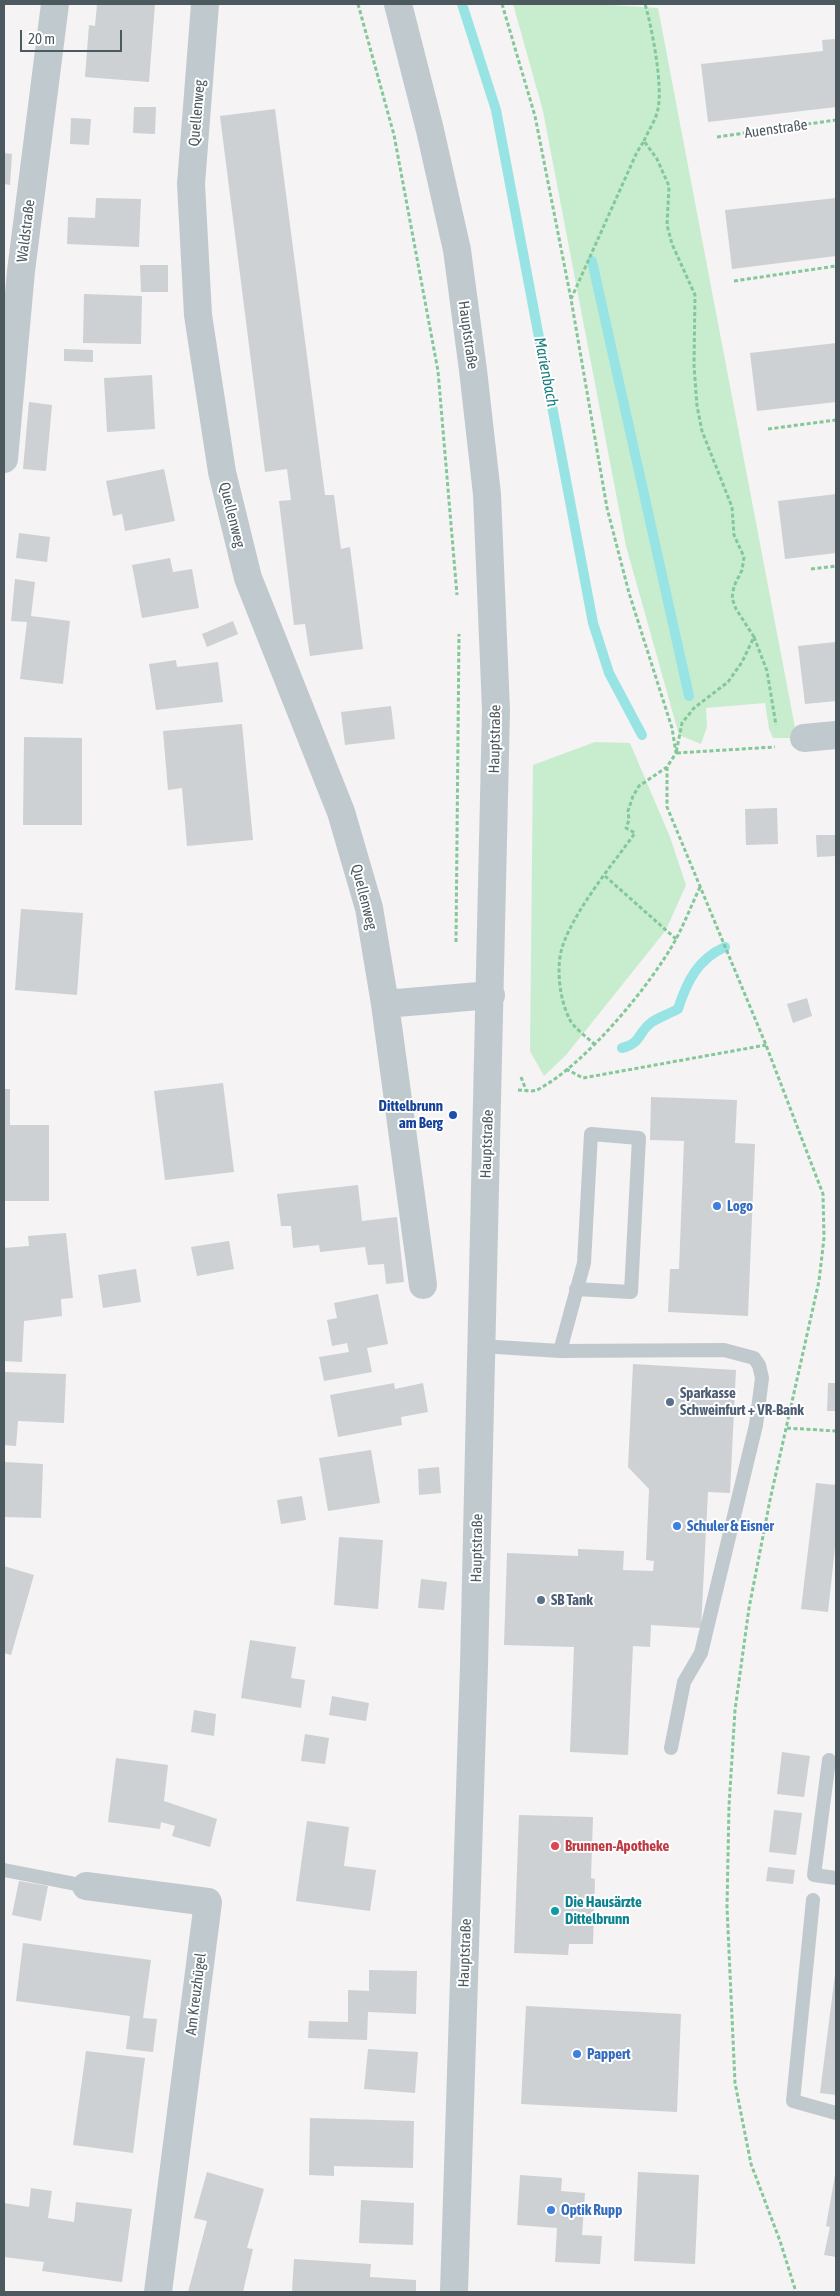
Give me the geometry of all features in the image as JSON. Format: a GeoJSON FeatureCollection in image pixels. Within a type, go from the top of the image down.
{"type":"FeatureCollection","features":[{"type":"Feature","properties":{"kind":"street","name":"Waldstraße"},"geometry":{"type":"LineString","coordinates":[[4,459],[22,271],[55,4]]}},
{"type":"Feature","properties":{"kind":"street","name":"Quellenweg"},"geometry":{"type":"LineString","coordinates":[[205,4],[191,184],[198,314],[222,472],[248,578],[341,812],[369,908],[385,1004],[423,1285]]}},
{"type":"Feature","properties":{"kind":"street","name":"Hauptstraße"},"geometry":{"type":"LineString","coordinates":[[398,4],[430,130],[457,250],[474,370],[487,494],[496,710],[474,1675],[454,2292]]}},
{"type":"Feature","properties":{"kind":"street"},"geometry":{"type":"LineString","coordinates":[[795,742],[836,735]]}},
{"type":"Feature","properties":{"kind":"street"},"geometry":{"type":"LineString","coordinates":[[385,1004],[491,995]]}},
{"type":"Feature","properties":{"kind":"street","name":"Am Kreuzhügel"},"geometry":{"type":"LineString","coordinates":[[86,1886],[208,1902],[158,2292]]}},
{"type":"Feature","properties":{"kind":"lane"},"geometry":{"type":"LineString","coordinates":[[560,1351],[576,1290],[584,1263],[591,1134],[639,1138],[631,1292],[576,1290]]}},
{"type":"Feature","properties":{"kind":"lane"},"geometry":{"type":"LineString","coordinates":[[481,1346],[560,1351],[724,1350],[754,1358],[759,1365],[762,1378],[756,1425],[701,1653],[684,1682],[671,1748]]}},
{"type":"Feature","properties":{"kind":"lane"},"geometry":{"type":"LineString","coordinates":[[829,1760],[814,1875],[836,1878]]}},
{"type":"Feature","properties":{"kind":"lane","name":"Am Kreuzhügel"},"geometry":{"type":"LineString","coordinates":[[4,1870],[86,1886]]}},
{"type":"Feature","properties":{"kind":"lane"},"geometry":{"type":"LineString","coordinates":[[812,1900],[793,2101],[836,2113]]}},
{"type":"Feature","properties":{"kind":"path"},"geometry":{"type":"LineString","coordinates":[[358,4],[394,135],[438,371],[457,597]]}},
{"type":"Feature","properties":{"kind":"path"},"geometry":{"type":"LineString","coordinates":[[502,4],[535,116],[571,299],[608,508],[629,593],[672,728],[676,753]]}},
{"type":"Feature","properties":{"kind":"path"},"geometry":{"type":"LineString","coordinates":[[571,299],[658,109],[659,89],[645,4]]}},
{"type":"Feature","properties":{"kind":"path","name":"Auenstraße"},"geometry":{"type":"LineString","coordinates":[[717,137],[836,120]]}},
{"type":"Feature","properties":{"kind":"path"},"geometry":{"type":"LineString","coordinates":[[644,142],[657,159],[669,186],[667,225],[672,244],[695,295],[694,365],[702,431],[732,507],[734,535],[744,557],[742,570],[734,586],[732,598],[736,609],[754,637],[767,671],[774,720],[795,742]]}},
{"type":"Feature","properties":{"kind":"path"},"geometry":{"type":"LineString","coordinates":[[734,282],[836,266]]}},
{"type":"Feature","properties":{"kind":"path"},"geometry":{"type":"LineString","coordinates":[[768,429],[836,420]]}},
{"type":"Feature","properties":{"kind":"path"},"geometry":{"type":"LineString","coordinates":[[811,568],[836,566]]}},
{"type":"Feature","properties":{"kind":"path"},"geometry":{"type":"LineString","coordinates":[[456,949],[459,626]]}},
{"type":"Feature","properties":{"kind":"path"},"geometry":{"type":"LineString","coordinates":[[594,1044],[571,1022],[565,1007],[560,984],[559,959],[564,942],[578,915],[635,833],[626,828],[629,820],[628,811],[633,796],[640,786],[667,767],[676,753],[682,722],[694,708],[728,682],[742,662],[754,637]]}},
{"type":"Feature","properties":{"kind":"path"},"geometry":{"type":"LineString","coordinates":[[676,753],[795,742]]}},
{"type":"Feature","properties":{"kind":"path"},"geometry":{"type":"LineString","coordinates":[[667,767],[667,807],[766,1045],[824,1194],[824,1238],[819,1281],[748,1608],[735,1710],[729,1806],[727,1907],[735,2083],[751,2164],[780,2241],[796,2292]]}},
{"type":"Feature","properties":{"kind":"path"},"geometry":{"type":"LineString","coordinates":[[605,876],[676,939]]}},
{"type":"Feature","properties":{"kind":"path"},"geometry":{"type":"LineString","coordinates":[[488,1088],[535,1091],[566,1069],[594,1044],[656,971],[676,939],[700,886]]}},
{"type":"Feature","properties":{"kind":"path"},"geometry":{"type":"LineString","coordinates":[[566,1069],[583,1078],[766,1045]]}},
{"type":"Feature","properties":{"kind":"path"},"geometry":{"type":"LineString","coordinates":[[519,1071],[526,1090]]}},
{"type":"Feature","properties":{"kind":"path"},"geometry":{"type":"LineString","coordinates":[[787,1428],[836,1431]]}},
{"type":"Feature","properties":{"kind":"green space"},"geometry":{"type":"Polygon","coordinates":[[[513,4],[595,4],[658,8],[797,738],[773,738],[769,729],[765,703],[706,708],[707,727],[701,744],[679,735],[626,546],[543,111],[513,4]]]}},
{"type":"Feature","properties":{"kind":"green space"},"geometry":{"type":"Polygon","coordinates":[[[595,742],[630,743],[670,837],[686,885],[666,930],[566,1055],[544,1076],[530,1051],[533,765],[595,742]]]}},
{"type":"Feature","properties":{"kind":"building"},"geometry":{"type":"Polygon","coordinates":[[[97,4],[155,4],[149,82],[85,77],[89,25],[95,26],[97,4]]]}},
{"type":"Feature","properties":{"kind":"building"},"geometry":{"type":"Polygon","coordinates":[[[836,39],[836,107],[708,122],[701,64],[823,51],[822,40],[836,39]]]}},
{"type":"Feature","properties":{"kind":"building"},"geometry":{"type":"Polygon","coordinates":[[[134,107],[156,107],[155,134],[133,133],[134,107]]]}},
{"type":"Feature","properties":{"kind":"building"},"geometry":{"type":"Polygon","coordinates":[[[275,109],[325,495],[334,495],[341,549],[350,547],[363,649],[310,656],[305,624],[294,625],[279,501],[291,500],[287,469],[265,472],[220,116],[275,109]]]}},
{"type":"Feature","properties":{"kind":"building"},"geometry":{"type":"Polygon","coordinates":[[[71,118],[91,119],[89,145],[70,144],[71,118]]]}},
{"type":"Feature","properties":{"kind":"building"},"geometry":{"type":"Polygon","coordinates":[[[4,153],[12,154],[10,185],[4,184],[4,153]]]}},
{"type":"Feature","properties":{"kind":"building"},"geometry":{"type":"Polygon","coordinates":[[[96,198],[141,199],[139,247],[67,244],[68,217],[95,218],[96,198]]]}},
{"type":"Feature","properties":{"kind":"building"},"geometry":{"type":"Polygon","coordinates":[[[836,198],[836,256],[732,269],[725,210],[836,198]]]}},
{"type":"Feature","properties":{"kind":"building"},"geometry":{"type":"Polygon","coordinates":[[[140,265],[168,265],[168,292],[141,292],[140,265]]]}},
{"type":"Feature","properties":{"kind":"building"},"geometry":{"type":"Polygon","coordinates":[[[84,294],[142,296],[141,344],[83,343],[84,294]]]}},
{"type":"Feature","properties":{"kind":"building"},"geometry":{"type":"Polygon","coordinates":[[[836,343],[836,402],[757,411],[750,353],[836,343]]]}},
{"type":"Feature","properties":{"kind":"building"},"geometry":{"type":"Polygon","coordinates":[[[64,349],[93,350],[93,362],[64,361],[64,349]]]}},
{"type":"Feature","properties":{"kind":"building"},"geometry":{"type":"Polygon","coordinates":[[[152,375],[155,429],[107,432],[104,378],[152,375]]]}},
{"type":"Feature","properties":{"kind":"building"},"geometry":{"type":"Polygon","coordinates":[[[29,402],[52,405],[46,471],[23,469],[29,402]]]}},
{"type":"Feature","properties":{"kind":"building"},"geometry":{"type":"Polygon","coordinates":[[[164,469],[175,521],[125,531],[122,514],[113,516],[106,481],[164,469]]]}},
{"type":"Feature","properties":{"kind":"building"},"geometry":{"type":"Polygon","coordinates":[[[836,494],[836,553],[785,559],[778,501],[836,494]]]}},
{"type":"Feature","properties":{"kind":"building"},"geometry":{"type":"Polygon","coordinates":[[[19,533],[50,537],[47,562],[16,558],[19,533]]]}},
{"type":"Feature","properties":{"kind":"building"},"geometry":{"type":"Polygon","coordinates":[[[170,558],[173,572],[192,569],[199,608],[142,618],[132,565],[170,558]]]}},
{"type":"Feature","properties":{"kind":"building"},"geometry":{"type":"Polygon","coordinates":[[[15,579],[35,582],[31,616],[70,621],[63,684],[20,679],[27,622],[11,621],[15,579]]]}},
{"type":"Feature","properties":{"kind":"building"},"geometry":{"type":"Polygon","coordinates":[[[233,621],[238,634],[207,647],[202,634],[233,621]]]}},
{"type":"Feature","properties":{"kind":"building"},"geometry":{"type":"Polygon","coordinates":[[[836,642],[836,701],[805,704],[798,646],[836,642]]]}},
{"type":"Feature","properties":{"kind":"building"},"geometry":{"type":"Polygon","coordinates":[[[176,660],[177,667],[218,662],[223,702],[156,710],[149,664],[176,660]]]}},
{"type":"Feature","properties":{"kind":"building"},"geometry":{"type":"Polygon","coordinates":[[[391,706],[395,739],[345,745],[341,712],[391,706]]]}},
{"type":"Feature","properties":{"kind":"building"},"geometry":{"type":"Polygon","coordinates":[[[242,724],[253,840],[187,846],[182,788],[168,790],[163,731],[242,724]]]}},
{"type":"Feature","properties":{"kind":"building"},"geometry":{"type":"Polygon","coordinates":[[[24,737],[82,738],[82,825],[23,825],[24,737]]]}},
{"type":"Feature","properties":{"kind":"building"},"geometry":{"type":"Polygon","coordinates":[[[777,808],[778,844],[746,845],[745,809],[777,808]]]}},
{"type":"Feature","properties":{"kind":"building"},"geometry":{"type":"Polygon","coordinates":[[[816,835],[836,835],[836,856],[817,857],[816,835]]]}},
{"type":"Feature","properties":{"kind":"building"},"geometry":{"type":"Polygon","coordinates":[[[21,909],[83,913],[77,995],[15,990],[21,909]]]}},
{"type":"Feature","properties":{"kind":"building"},"geometry":{"type":"Polygon","coordinates":[[[807,998],[812,1016],[793,1023],[787,1004],[807,998]]]}},
{"type":"Feature","properties":{"kind":"building"},"geometry":{"type":"Polygon","coordinates":[[[223,1083],[234,1172],[165,1180],[154,1091],[223,1083]]]}},
{"type":"Feature","properties":{"kind":"building"},"geometry":{"type":"Polygon","coordinates":[[[4,1089],[10,1089],[10,1125],[49,1125],[49,1201],[4,1201],[4,1089]]]}},
{"type":"Feature","properties":{"kind":"building","name":"Logo"},"geometry":{"type":"Polygon","coordinates":[[[651,1097],[737,1100],[735,1143],[755,1144],[748,1316],[668,1312],[670,1269],[679,1269],[684,1141],[650,1140],[651,1097]]]}},
{"type":"Feature","properties":{"kind":"building"},"geometry":{"type":"Polygon","coordinates":[[[358,1185],[362,1221],[397,1217],[404,1282],[386,1284],[384,1264],[368,1265],[365,1247],[320,1252],[319,1245],[293,1248],[291,1226],[281,1226],[277,1194],[358,1185]]]}},
{"type":"Feature","properties":{"kind":"building"},"geometry":{"type":"Polygon","coordinates":[[[66,1233],[73,1298],[61,1299],[62,1316],[24,1321],[22,1362],[4,1361],[4,1248],[29,1246],[28,1236],[66,1233]]]}},
{"type":"Feature","properties":{"kind":"building"},"geometry":{"type":"Polygon","coordinates":[[[229,1241],[234,1269],[197,1276],[191,1247],[229,1241]]]}},
{"type":"Feature","properties":{"kind":"building"},"geometry":{"type":"Polygon","coordinates":[[[136,1269],[141,1302],[103,1308],[98,1275],[136,1269]]]}},
{"type":"Feature","properties":{"kind":"building"},"geometry":{"type":"Polygon","coordinates":[[[378,1294],[388,1344],[367,1348],[372,1372],[324,1381],[319,1357],[349,1352],[347,1343],[332,1346],[327,1320],[337,1318],[334,1303],[378,1294]]]}},
{"type":"Feature","properties":{"kind":"building"},"geometry":{"type":"Polygon","coordinates":[[[633,1364],[736,1370],[730,1493],[708,1492],[701,1628],[651,1625],[650,1647],[633,1646],[628,1755],[570,1752],[574,1647],[504,1645],[507,1553],[578,1556],[578,1549],[624,1551],[623,1570],[653,1571],[654,1561],[646,1560],[649,1489],[628,1467],[633,1364]]]}},
{"type":"Feature","properties":{"kind":"building"},"geometry":{"type":"Polygon","coordinates":[[[4,1372],[66,1374],[64,1423],[18,1421],[16,1446],[4,1445],[4,1372]]]}},
{"type":"Feature","properties":{"kind":"building"},"geometry":{"type":"Polygon","coordinates":[[[394,1383],[395,1389],[423,1383],[428,1412],[401,1417],[402,1425],[338,1437],[330,1395],[394,1383]]]}},
{"type":"Feature","properties":{"kind":"building"},"geometry":{"type":"Polygon","coordinates":[[[828,1383],[836,1383],[836,1411],[827,1411],[828,1383]]]}},
{"type":"Feature","properties":{"kind":"building"},"geometry":{"type":"Polygon","coordinates":[[[371,1450],[380,1503],[328,1511],[319,1458],[371,1450]]]}},
{"type":"Feature","properties":{"kind":"building"},"geometry":{"type":"Polygon","coordinates":[[[4,1462],[43,1464],[41,1518],[4,1517],[4,1462]]]}},
{"type":"Feature","properties":{"kind":"building"},"geometry":{"type":"Polygon","coordinates":[[[439,1467],[441,1493],[419,1495],[418,1469],[439,1467]]]}},
{"type":"Feature","properties":{"kind":"building"},"geometry":{"type":"Polygon","coordinates":[[[816,1483],[836,1485],[836,1538],[828,1612],[801,1609],[816,1483]]]}},
{"type":"Feature","properties":{"kind":"building"},"geometry":{"type":"Polygon","coordinates":[[[302,1496],[306,1520],[281,1524],[277,1500],[302,1496]]]}},
{"type":"Feature","properties":{"kind":"building"},"geometry":{"type":"Polygon","coordinates":[[[339,1537],[383,1540],[378,1609],[334,1605],[339,1537]]]}},
{"type":"Feature","properties":{"kind":"building"},"geometry":{"type":"Polygon","coordinates":[[[4,1566],[34,1575],[11,1655],[4,1653],[4,1566]]]}},
{"type":"Feature","properties":{"kind":"building"},"geometry":{"type":"Polygon","coordinates":[[[421,1579],[447,1582],[444,1610],[418,1608],[421,1579]]]}},
{"type":"Feature","properties":{"kind":"building"},"geometry":{"type":"Polygon","coordinates":[[[250,1640],[296,1647],[291,1678],[305,1680],[301,1708],[241,1698],[250,1640]]]}},
{"type":"Feature","properties":{"kind":"building"},"geometry":{"type":"Polygon","coordinates":[[[332,1696],[369,1703],[366,1721],[329,1715],[332,1696]]]}},
{"type":"Feature","properties":{"kind":"building"},"geometry":{"type":"Polygon","coordinates":[[[194,1710],[216,1714],[214,1736],[191,1732],[194,1710]]]}},
{"type":"Feature","properties":{"kind":"building"},"geometry":{"type":"Polygon","coordinates":[[[305,1734],[329,1738],[325,1764],[301,1761],[305,1734]]]}},
{"type":"Feature","properties":{"kind":"building"},"geometry":{"type":"Polygon","coordinates":[[[782,1752],[810,1756],[804,1797],[777,1794],[782,1752]]]}},
{"type":"Feature","properties":{"kind":"building"},"geometry":{"type":"Polygon","coordinates":[[[116,1758],[168,1765],[164,1801],[217,1819],[210,1847],[172,1836],[175,1826],[161,1822],[160,1829],[108,1822],[116,1758]]]}},
{"type":"Feature","properties":{"kind":"building"},"geometry":{"type":"Polygon","coordinates":[[[774,1810],[802,1813],[796,1855],[769,1852],[774,1810]]]}},
{"type":"Feature","properties":{"kind":"building"},"geometry":{"type":"Polygon","coordinates":[[[519,1815],[593,1817],[591,1878],[595,1879],[593,1944],[569,1944],[568,1955],[514,1953],[519,1815]]]}},
{"type":"Feature","properties":{"kind":"building"},"geometry":{"type":"Polygon","coordinates":[[[307,1821],[349,1827],[344,1866],[376,1870],[370,1911],[296,1901],[307,1821]]]}},
{"type":"Feature","properties":{"kind":"building"},"geometry":{"type":"Polygon","coordinates":[[[768,1867],[795,1870],[793,1884],[766,1881],[768,1867]]]}},
{"type":"Feature","properties":{"kind":"building"},"geometry":{"type":"Polygon","coordinates":[[[19,1881],[48,1886],[41,1921],[12,1915],[19,1881]]]}},
{"type":"Feature","properties":{"kind":"building"},"geometry":{"type":"Polygon","coordinates":[[[23,1943],[151,1960],[143,2018],[157,2019],[153,2052],[126,2049],[130,2016],[16,2001],[23,1943]]]}},
{"type":"Feature","properties":{"kind":"building"},"geometry":{"type":"Polygon","coordinates":[[[369,1970],[417,1971],[416,2014],[368,2012],[367,2040],[308,2038],[309,2021],[348,2022],[348,1990],[369,1991],[369,1970]]]}},
{"type":"Feature","properties":{"kind":"building"},"geometry":{"type":"Polygon","coordinates":[[[836,1974],[836,2095],[820,2093],[836,1974]]]}},
{"type":"Feature","properties":{"kind":"building"},"geometry":{"type":"Polygon","coordinates":[[[526,2006],[681,2014],[677,2112],[521,2104],[526,2006]]]}},
{"type":"Feature","properties":{"kind":"building"},"geometry":{"type":"Polygon","coordinates":[[[368,2049],[418,2052],[415,2093],[364,2089],[368,2049]]]}},
{"type":"Feature","properties":{"kind":"building"},"geometry":{"type":"Polygon","coordinates":[[[86,2051],[145,2058],[133,2153],[73,2145],[86,2051]]]}},
{"type":"Feature","properties":{"kind":"building"},"geometry":{"type":"Polygon","coordinates":[[[310,2118],[414,2121],[413,2168],[334,2166],[334,2176],[309,2175],[310,2118]]]}},
{"type":"Feature","properties":{"kind":"building"},"geometry":{"type":"Polygon","coordinates":[[[207,2172],[264,2189],[247,2248],[253,2249],[243,2292],[188,2292],[207,2221],[194,2218],[207,2172]]]}},
{"type":"Feature","properties":{"kind":"building"},"geometry":{"type":"Polygon","coordinates":[[[638,2172],[699,2175],[695,2264],[634,2261],[638,2172]]]}},
{"type":"Feature","properties":{"kind":"building"},"geometry":{"type":"Polygon","coordinates":[[[520,2175],[562,2178],[561,2191],[585,2193],[582,2235],[602,2236],[600,2264],[555,2262],[557,2228],[517,2225],[520,2175]]]}},
{"type":"Feature","properties":{"kind":"building"},"geometry":{"type":"Polygon","coordinates":[[[835,2175],[836,2257],[824,2255],[830,2227],[826,2226],[835,2175]]]}},
{"type":"Feature","properties":{"kind":"building"},"geometry":{"type":"Polygon","coordinates":[[[31,2188],[52,2191],[48,2218],[74,2222],[76,2202],[132,2209],[122,2282],[42,2271],[44,2262],[4,2257],[4,2203],[29,2207],[31,2188]]]}},
{"type":"Feature","properties":{"kind":"building"},"geometry":{"type":"Polygon","coordinates":[[[361,2200],[414,2203],[413,2245],[359,2243],[361,2200]]]}},
{"type":"Feature","properties":{"kind":"building"},"geometry":{"type":"Polygon","coordinates":[[[294,2259],[371,2264],[370,2277],[416,2280],[416,2292],[292,2292],[294,2259]]]}},
{"type":"Feature","properties":{"kind":"waterway","name":"Marienbach"},"geometry":{"type":"LineString","coordinates":[[462,4],[496,110],[593,623],[609,673],[642,735]]}},
{"type":"Feature","properties":{"kind":"waterway"},"geometry":{"type":"LineString","coordinates":[[592,261],[689,696]]}},
{"type":"Feature","properties":{"kind":"waterway"},"geometry":{"type":"LineString","coordinates":[[622,1048],[633,1044],[652,1022],[678,1009],[685,989],[695,972],[708,958],[725,947]]}},
{"type":"Feature","properties":{"kind":"place","name":"Dittelbrunn am Berg"},"geometry":{"type":"Point","coordinates":[453,1115]}},
{"type":"Feature","properties":{"kind":"place","name":"Logo"},"geometry":{"type":"Point","coordinates":[717,1206]}},
{"type":"Feature","properties":{"kind":"place","name":"Sparkasse Schweinfurt + VR-Bank"},"geometry":{"type":"Point","coordinates":[670,1402]}},
{"type":"Feature","properties":{"kind":"place","name":"Schuler & Eisner"},"geometry":{"type":"Point","coordinates":[677,1526]}},
{"type":"Feature","properties":{"kind":"place","name":"SB Tank"},"geometry":{"type":"Point","coordinates":[541,1600]}},
{"type":"Feature","properties":{"kind":"place","name":"Brunnen-Apotheke"},"geometry":{"type":"Point","coordinates":[555,1846]}},
{"type":"Feature","properties":{"kind":"place","name":"Die Hausärzte Dittelbrunn"},"geometry":{"type":"Point","coordinates":[555,1911]}},
{"type":"Feature","properties":{"kind":"place","name":"Pappert"},"geometry":{"type":"Point","coordinates":[577,2054]}},
{"type":"Feature","properties":{"kind":"place","name":"Optik Rupp"},"geometry":{"type":"Point","coordinates":[551,2210]}}]}
